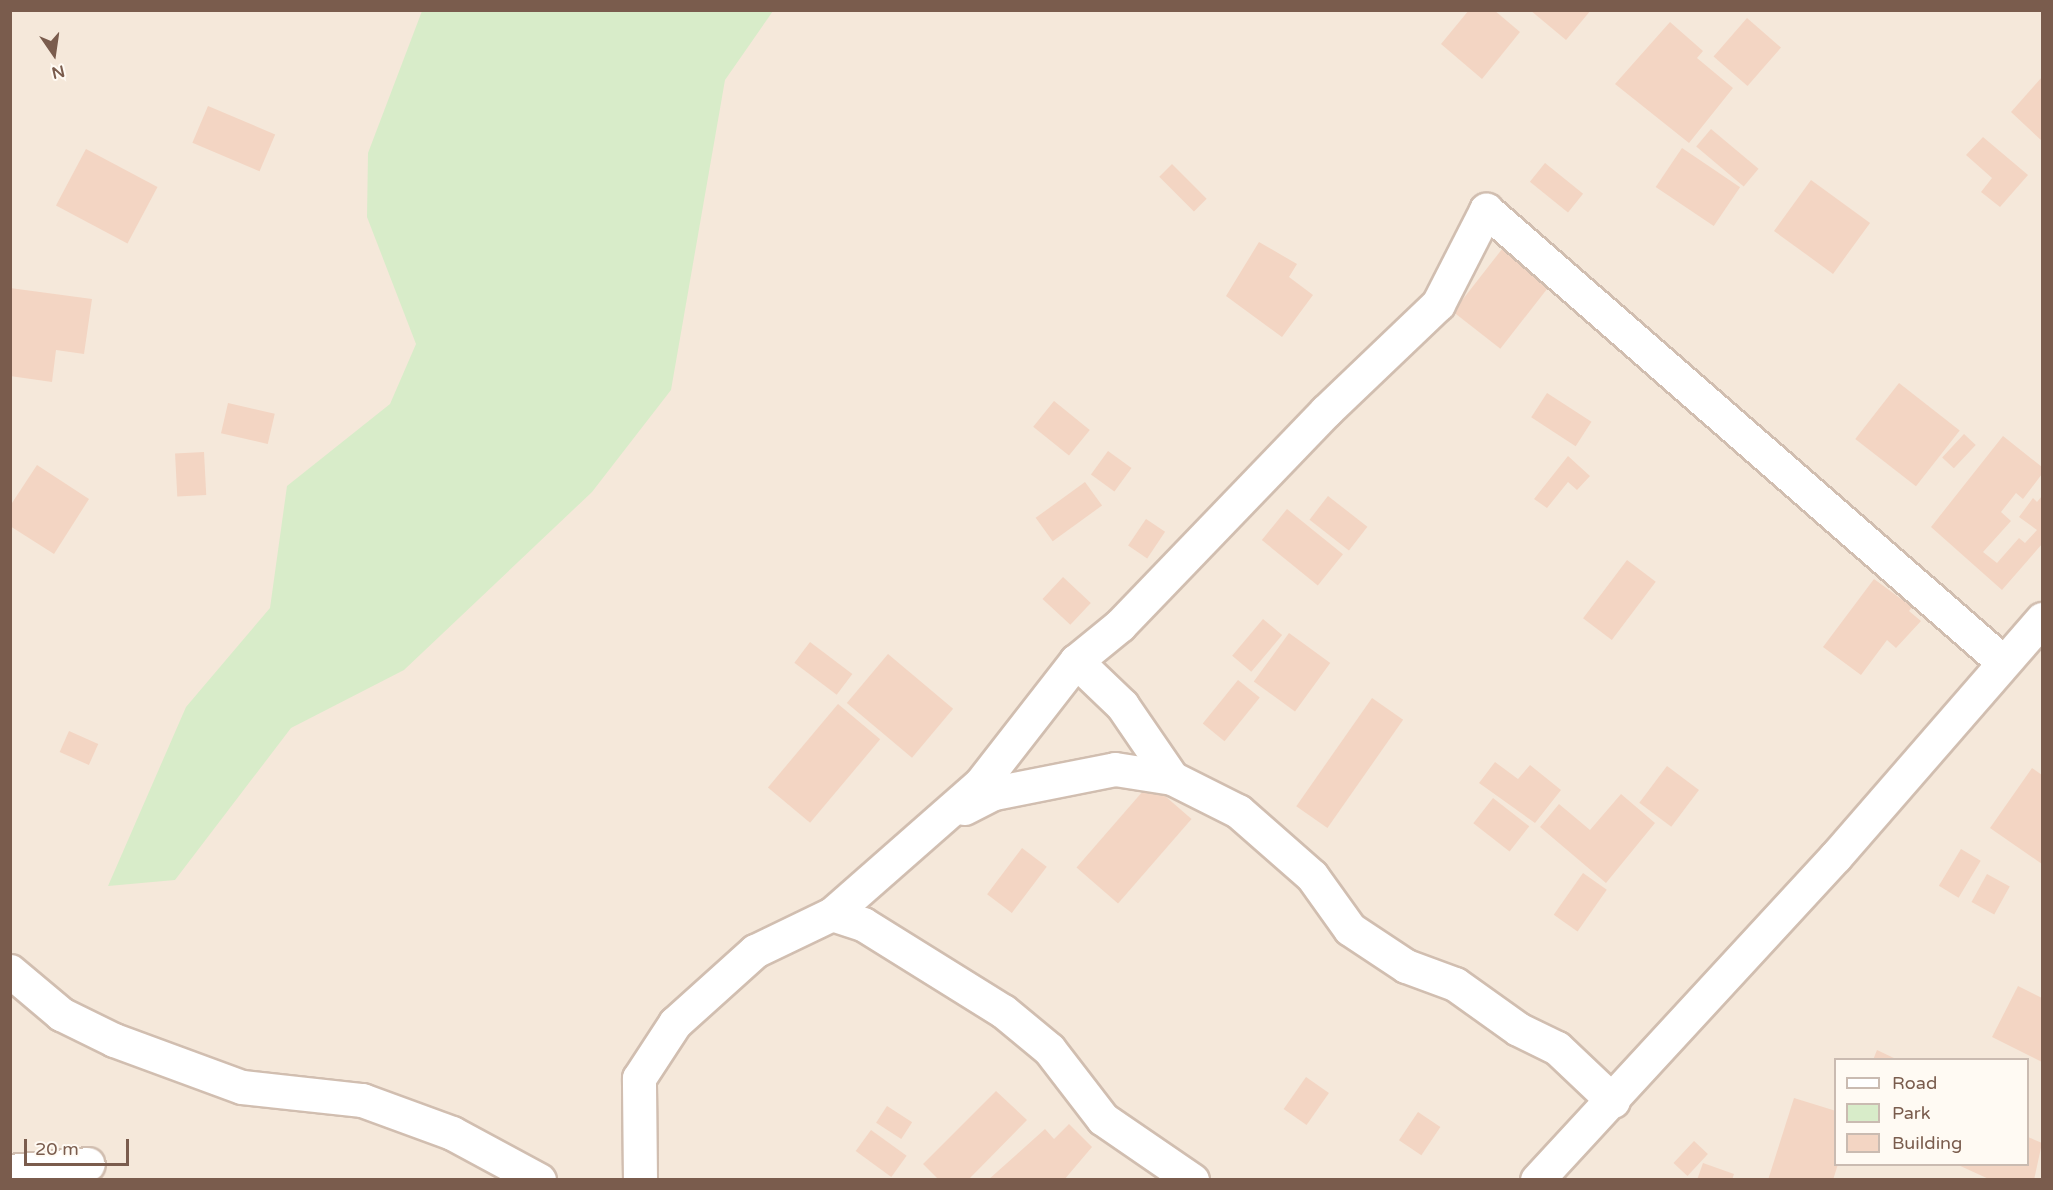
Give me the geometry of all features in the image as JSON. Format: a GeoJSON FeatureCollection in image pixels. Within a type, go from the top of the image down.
{"type":"FeatureCollection","features":[{"type":"Feature","properties":{"kind":"street"},"geometry":{"type":"LineString","coordinates":[[640,1179],[639,1078],[675,1023],[755,951],[832,914],[930,824],[981,783],[1076,661],[1163,583],[1326,411],[1438,304],[1486,210],[2003,662]]}},
{"type":"Feature","properties":{"kind":"street"},"geometry":{"type":"LineString","coordinates":[[1537,1179],[1613,1101],[2043,619]]}},
{"type":"Feature","properties":{"kind":"street"},"geometry":{"type":"LineString","coordinates":[[1076,661],[1122,705],[1172,778]]}},
{"type":"Feature","properties":{"kind":"street"},"geometry":{"type":"LineString","coordinates":[[930,824],[994,793],[1038,783],[1115,769],[1172,778],[1238,811],[1312,876],[1350,929],[1406,966],[1455,984],[1518,1029],[1557,1048],[1613,1101]]}},
{"type":"Feature","properties":{"kind":"street"},"geometry":{"type":"LineString","coordinates":[[832,914],[863,924],[1003,1011],[1048,1049],[1103,1119],[1192,1179]]}},
{"type":"Feature","properties":{"kind":"street"},"geometry":{"type":"LineString","coordinates":[[10,970],[61,1014],[114,1040],[242,1087],[362,1100],[452,1133],[517,1177]]}},
{"type":"Feature","properties":{"kind":"street"},"geometry":{"type":"LineString","coordinates":[[10,1171],[88,1164]]}},
{"type":"Feature","properties":{"kind":"shaded area"},"geometry":{"type":"Polygon","coordinates":[[[10,11],[2042,11],[2042,1179],[11,1179],[10,11]]]}},
{"type":"Feature","properties":{"kind":"green space"},"geometry":{"type":"Polygon","coordinates":[[[422,11],[773,11],[725,80],[671,390],[592,492],[404,670],[291,728],[175,880],[108,886],[186,707],[270,608],[287,486],[390,404],[416,344],[367,217],[368,153],[422,11]]]}},
{"type":"Feature","properties":{"kind":"building"},"geometry":{"type":"Polygon","coordinates":[[[1469,10],[1494,10],[1520,32],[1482,79],[1441,44],[1469,10]]]}},
{"type":"Feature","properties":{"kind":"building"},"geometry":{"type":"Polygon","coordinates":[[[1530,10],[1591,10],[1566,40],[1530,10]]]}},
{"type":"Feature","properties":{"kind":"building"},"geometry":{"type":"Polygon","coordinates":[[[1747,18],[1781,48],[1748,86],[1714,56],[1747,18]]]}},
{"type":"Feature","properties":{"kind":"building"},"geometry":{"type":"Polygon","coordinates":[[[1670,22],[1703,51],[1697,58],[1733,88],[1689,143],[1615,84],[1670,22]]]}},
{"type":"Feature","properties":{"kind":"building"},"geometry":{"type":"Polygon","coordinates":[[[2042,77],[2042,141],[2011,112],[2042,77]]]}},
{"type":"Feature","properties":{"kind":"building"},"geometry":{"type":"Polygon","coordinates":[[[208,106],[275,135],[260,171],[192,143],[208,106]]]}},
{"type":"Feature","properties":{"kind":"building"},"geometry":{"type":"Polygon","coordinates":[[[1711,129],[1758,169],[1744,186],[1696,147],[1711,129]]]}},
{"type":"Feature","properties":{"kind":"building"},"geometry":{"type":"Polygon","coordinates":[[[1983,137],[2028,175],[2000,207],[1981,192],[1992,178],[1966,155],[1983,137]]]}},
{"type":"Feature","properties":{"kind":"building"},"geometry":{"type":"Polygon","coordinates":[[[1682,148],[1740,187],[1714,226],[1656,187],[1682,148]]]}},
{"type":"Feature","properties":{"kind":"building"},"geometry":{"type":"Polygon","coordinates":[[[86,149],[158,187],[127,244],[56,206],[86,149]]]}},
{"type":"Feature","properties":{"kind":"building"},"geometry":{"type":"Polygon","coordinates":[[[1545,163],[1583,194],[1568,212],[1530,182],[1545,163]]]}},
{"type":"Feature","properties":{"kind":"building"},"geometry":{"type":"Polygon","coordinates":[[[1172,164],[1207,199],[1194,211],[1159,177],[1172,164]]]}},
{"type":"Feature","properties":{"kind":"building"},"geometry":{"type":"Polygon","coordinates":[[[1811,180],[1870,223],[1833,274],[1774,231],[1811,180]]]}},
{"type":"Feature","properties":{"kind":"building"},"geometry":{"type":"Polygon","coordinates":[[[1259,242],[1297,264],[1289,277],[1313,295],[1282,337],[1226,296],[1259,242]]]}},
{"type":"Feature","properties":{"kind":"building"},"geometry":{"type":"Polygon","coordinates":[[[1506,244],[1553,281],[1500,349],[1453,312],[1506,244]]]}},
{"type":"Feature","properties":{"kind":"building"},"geometry":{"type":"Polygon","coordinates":[[[10,288],[92,299],[84,354],[56,350],[52,382],[10,376],[10,288]]]}},
{"type":"Feature","properties":{"kind":"building"},"geometry":{"type":"Polygon","coordinates":[[[1899,383],[1960,430],[1916,486],[1855,439],[1899,383]]]}},
{"type":"Feature","properties":{"kind":"building"},"geometry":{"type":"Polygon","coordinates":[[[1547,393],[1591,422],[1576,446],[1531,417],[1547,393]]]}},
{"type":"Feature","properties":{"kind":"building"},"geometry":{"type":"Polygon","coordinates":[[[1054,401],[1090,430],[1069,456],[1033,427],[1054,401]]]}},
{"type":"Feature","properties":{"kind":"building"},"geometry":{"type":"Polygon","coordinates":[[[228,403],[275,414],[268,444],[221,433],[228,403]]]}},
{"type":"Feature","properties":{"kind":"building"},"geometry":{"type":"Polygon","coordinates":[[[1964,434],[1976,445],[1954,468],[1942,457],[1964,434]]]}},
{"type":"Feature","properties":{"kind":"building"},"geometry":{"type":"Polygon","coordinates":[[[2003,436],[2042,467],[2042,474],[2023,499],[2016,493],[2001,512],[2011,521],[1983,552],[1997,563],[2019,538],[2025,543],[2037,530],[2019,517],[2033,498],[2037,502],[2042,496],[2042,544],[2002,590],[1931,527],[2003,436]]]}},
{"type":"Feature","properties":{"kind":"building"},"geometry":{"type":"Polygon","coordinates":[[[1108,451],[1131,468],[1114,492],[1091,474],[1108,451]]]}},
{"type":"Feature","properties":{"kind":"building"},"geometry":{"type":"Polygon","coordinates":[[[204,452],[206,495],[177,496],[175,454],[204,452]]]}},
{"type":"Feature","properties":{"kind":"building"},"geometry":{"type":"Polygon","coordinates":[[[1568,456],[1590,476],[1577,490],[1568,482],[1547,508],[1534,499],[1568,456]]]}},
{"type":"Feature","properties":{"kind":"building"},"geometry":{"type":"Polygon","coordinates":[[[37,465],[89,499],[54,554],[10,526],[10,506],[37,465]]]}},
{"type":"Feature","properties":{"kind":"building"},"geometry":{"type":"Polygon","coordinates":[[[1085,482],[1102,505],[1053,541],[1036,518],[1085,482]]]}},
{"type":"Feature","properties":{"kind":"building"},"geometry":{"type":"Polygon","coordinates":[[[1328,496],[1367,527],[1349,550],[1310,520],[1328,496]]]}},
{"type":"Feature","properties":{"kind":"building"},"geometry":{"type":"Polygon","coordinates":[[[1287,509],[1343,554],[1318,585],[1262,540],[1287,509]]]}},
{"type":"Feature","properties":{"kind":"building"},"geometry":{"type":"Polygon","coordinates":[[[1146,519],[1165,532],[1147,558],[1128,546],[1146,519]]]}},
{"type":"Feature","properties":{"kind":"building"},"geometry":{"type":"Polygon","coordinates":[[[1627,560],[1656,582],[1612,640],[1583,618],[1627,560]]]}},
{"type":"Feature","properties":{"kind":"building"},"geometry":{"type":"Polygon","coordinates":[[[1063,577],[1091,603],[1070,625],[1043,599],[1063,577]]]}},
{"type":"Feature","properties":{"kind":"building"},"geometry":{"type":"Polygon","coordinates":[[[1874,579],[1912,607],[1909,611],[1921,621],[1896,648],[1887,640],[1861,675],[1823,647],[1874,579]]]}},
{"type":"Feature","properties":{"kind":"building"},"geometry":{"type":"Polygon","coordinates":[[[1263,619],[1282,635],[1251,672],[1232,656],[1263,619]]]}},
{"type":"Feature","properties":{"kind":"building"},"geometry":{"type":"Polygon","coordinates":[[[1289,633],[1330,663],[1295,712],[1254,682],[1289,633]]]}},
{"type":"Feature","properties":{"kind":"building"},"geometry":{"type":"Polygon","coordinates":[[[810,642],[852,674],[837,695],[794,663],[810,642]]]}},
{"type":"Feature","properties":{"kind":"building"},"geometry":{"type":"Polygon","coordinates":[[[888,654],[953,709],[912,758],[847,703],[888,654]]]}},
{"type":"Feature","properties":{"kind":"building"},"geometry":{"type":"Polygon","coordinates":[[[1238,680],[1260,698],[1225,741],[1203,724],[1238,680]]]}},
{"type":"Feature","properties":{"kind":"building"},"geometry":{"type":"Polygon","coordinates":[[[1372,698],[1403,720],[1327,828],[1296,806],[1372,698]]]}},
{"type":"Feature","properties":{"kind":"building"},"geometry":{"type":"Polygon","coordinates":[[[838,704],[880,739],[810,823],[768,787],[838,704]]]}},
{"type":"Feature","properties":{"kind":"building"},"geometry":{"type":"Polygon","coordinates":[[[69,731],[98,744],[89,765],[60,752],[69,731]]]}},
{"type":"Feature","properties":{"kind":"building"},"geometry":{"type":"Polygon","coordinates":[[[1495,762],[1518,779],[1530,765],[1561,790],[1535,823],[1479,783],[1495,762]]]}},
{"type":"Feature","properties":{"kind":"building"},"geometry":{"type":"Polygon","coordinates":[[[1667,766],[1699,790],[1671,827],[1639,803],[1667,766]]]}},
{"type":"Feature","properties":{"kind":"building"},"geometry":{"type":"Polygon","coordinates":[[[2032,768],[2042,775],[2042,864],[1990,828],[2032,768]]]}},
{"type":"Feature","properties":{"kind":"building"},"geometry":{"type":"Polygon","coordinates":[[[1150,783],[1192,819],[1118,904],[1077,868],[1150,783]]]}},
{"type":"Feature","properties":{"kind":"building"},"geometry":{"type":"Polygon","coordinates":[[[1621,794],[1655,823],[1606,883],[1540,827],[1559,804],[1590,830],[1621,794]]]}},
{"type":"Feature","properties":{"kind":"building"},"geometry":{"type":"Polygon","coordinates":[[[1493,798],[1529,826],[1510,852],[1473,823],[1493,798]]]}},
{"type":"Feature","properties":{"kind":"building"},"geometry":{"type":"Polygon","coordinates":[[[1022,848],[1047,867],[1012,913],[987,894],[1022,848]]]}},
{"type":"Feature","properties":{"kind":"building"},"geometry":{"type":"Polygon","coordinates":[[[1961,849],[1981,861],[1959,898],[1939,886],[1961,849]]]}},
{"type":"Feature","properties":{"kind":"building"},"geometry":{"type":"Polygon","coordinates":[[[1583,873],[1607,890],[1578,931],[1554,915],[1583,873]]]}},
{"type":"Feature","properties":{"kind":"building"},"geometry":{"type":"Polygon","coordinates":[[[1987,874],[2010,887],[1994,915],[1971,902],[1987,874]]]}},
{"type":"Feature","properties":{"kind":"building"},"geometry":{"type":"Polygon","coordinates":[[[2018,986],[2042,998],[2042,1062],[1992,1037],[2018,986]]]}},
{"type":"Feature","properties":{"kind":"building"},"geometry":{"type":"Polygon","coordinates":[[[1877,1050],[1894,1058],[1874,1058],[1877,1050]]]}},
{"type":"Feature","properties":{"kind":"building"},"geometry":{"type":"Polygon","coordinates":[[[1306,1077],[1329,1093],[1307,1125],[1284,1109],[1306,1077]]]}},
{"type":"Feature","properties":{"kind":"building"},"geometry":{"type":"Polygon","coordinates":[[[996,1091],[1027,1120],[968,1180],[939,1180],[923,1164],[996,1091]]]}},
{"type":"Feature","properties":{"kind":"building"},"geometry":{"type":"Polygon","coordinates":[[[1794,1098],[1834,1110],[1834,1166],[1837,1166],[1833,1180],[1768,1180],[1794,1098]]]}},
{"type":"Feature","properties":{"kind":"building"},"geometry":{"type":"Polygon","coordinates":[[[887,1106],[912,1122],[901,1139],[876,1123],[887,1106]]]}},
{"type":"Feature","properties":{"kind":"building"},"geometry":{"type":"Polygon","coordinates":[[[1418,1112],[1440,1127],[1421,1155],[1399,1140],[1418,1112]]]}},
{"type":"Feature","properties":{"kind":"building"},"geometry":{"type":"Polygon","coordinates":[[[1069,1124],[1092,1147],[1064,1180],[988,1180],[1045,1129],[1054,1139],[1069,1124]]]}},
{"type":"Feature","properties":{"kind":"building"},"geometry":{"type":"Polygon","coordinates":[[[871,1130],[907,1156],[891,1177],[856,1151],[871,1130]]]}},
{"type":"Feature","properties":{"kind":"building"},"geometry":{"type":"Polygon","coordinates":[[[2029,1137],[2042,1143],[2034,1180],[1991,1180],[1960,1166],[2029,1166],[2029,1137]]]}},
{"type":"Feature","properties":{"kind":"building"},"geometry":{"type":"Polygon","coordinates":[[[1694,1141],[1708,1154],[1687,1176],[1674,1163],[1694,1141]]]}},
{"type":"Feature","properties":{"kind":"building"},"geometry":{"type":"Polygon","coordinates":[[[1703,1163],[1734,1174],[1732,1180],[1697,1180],[1703,1163]]]}}]}
